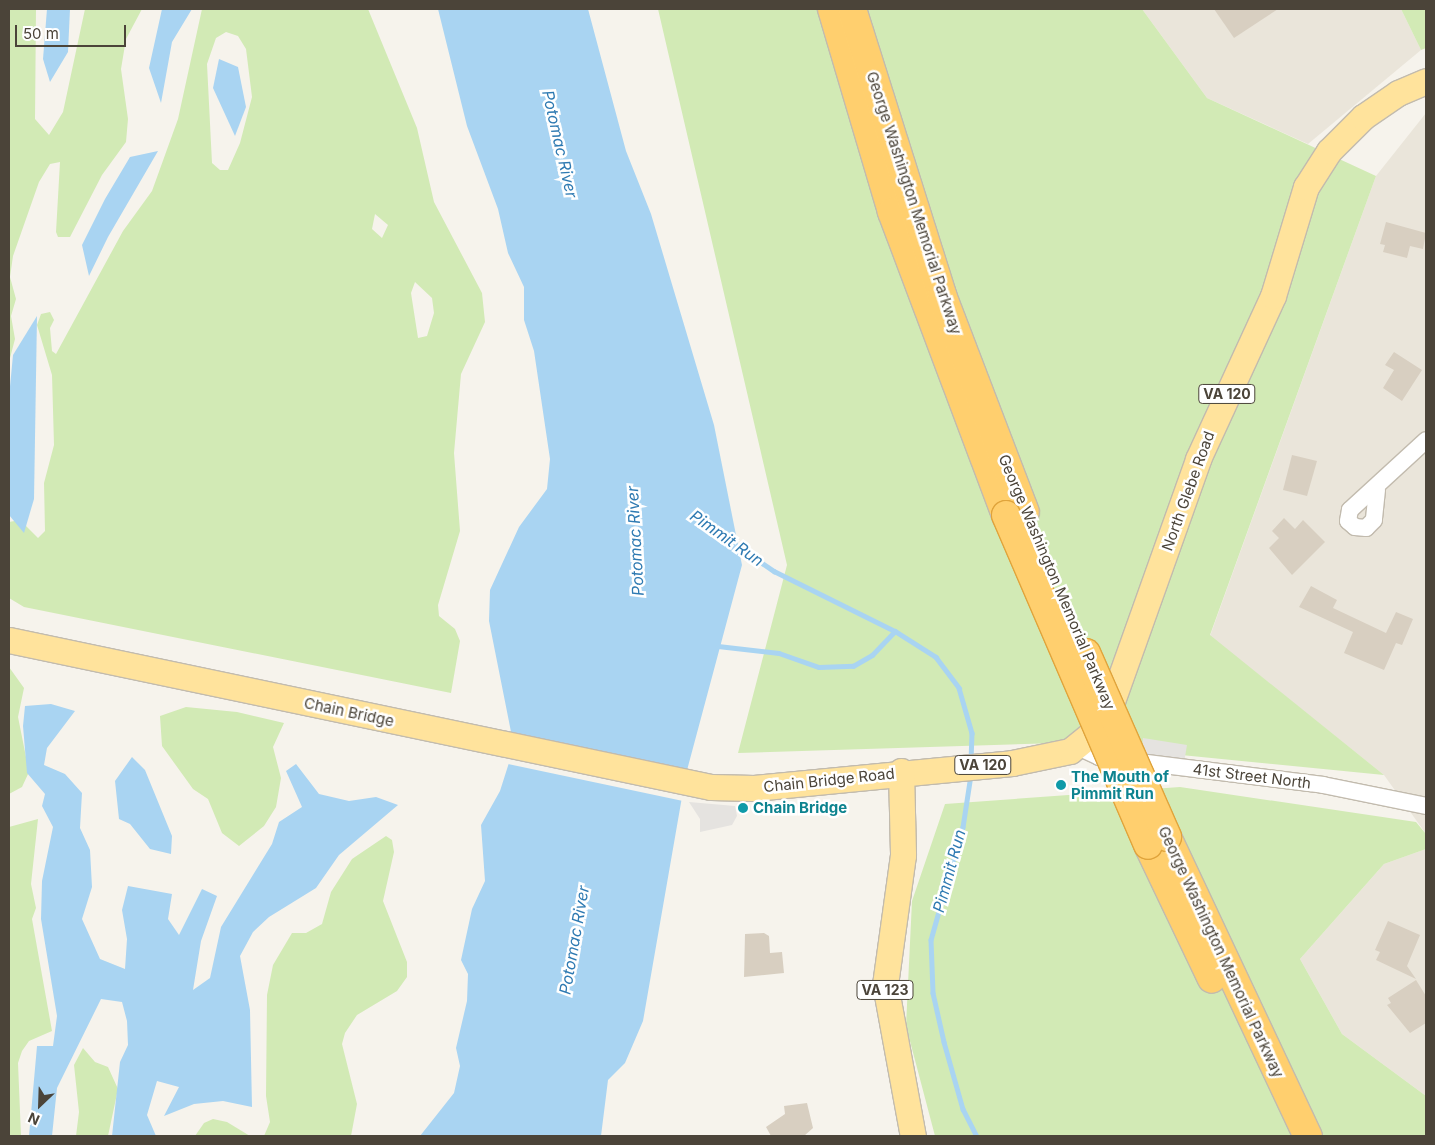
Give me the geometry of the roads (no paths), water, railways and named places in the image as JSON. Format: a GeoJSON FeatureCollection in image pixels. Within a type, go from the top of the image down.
{"type":"FeatureCollection","features":[{"type":"Feature","properties":{"kind":"highway","name":"George Washington Memorial Parkway"},"geometry":{"type":"LineString","coordinates":[[832,9],[892,212],[1015,514],[1288,1136]]}},
{"type":"Feature","properties":{"kind":"highway","name":"George Washington Memorial Parkway"},"geometry":{"type":"LineString","coordinates":[[852,9],[942,296],[1015,514]]}},
{"type":"Feature","properties":{"kind":"highway","name":"George Washington Memorial Parkway"},"geometry":{"type":"LineString","coordinates":[[1157,841],[1308,1136]]}},
{"type":"Feature","properties":{"kind":"main road","name":"North Glebe Road"},"geometry":{"type":"LineString","coordinates":[[901,772],[1038,759],[1078,747],[1096,730],[1113,699],[1198,459],[1273,296],[1306,187],[1329,151],[1359,121],[1389,98],[1426,81]]}},
{"type":"Feature","properties":{"kind":"main road","name":"Chain Bridge"},"geometry":{"type":"LineString","coordinates":[[9,640],[681,782]]}},
{"type":"Feature","properties":{"kind":"main road","name":"Chain Bridge Road"},"geometry":{"type":"LineString","coordinates":[[681,782],[754,788],[901,772],[903,855],[885,984],[913,1136]]}},
{"type":"Feature","properties":{"kind":"street"},"geometry":{"type":"LineString","coordinates":[[1376,490],[1426,440]]}},
{"type":"Feature","properties":{"kind":"street","name":"41st Street North"},"geometry":{"type":"LineString","coordinates":[[1078,747],[1098,757],[1323,785],[1426,806]]}},
{"type":"Feature","properties":{"kind":"water"},"geometry":{"type":"Polygon","coordinates":[[[47,9],[70,9],[68,52],[50,82],[43,59],[47,9]]]}},
{"type":"Feature","properties":{"kind":"water"},"geometry":{"type":"Polygon","coordinates":[[[162,9],[192,9],[172,42],[161,103],[149,68],[162,9]]]}},
{"type":"Feature","properties":{"kind":"water","name":"Potomac River"},"geometry":{"type":"Polygon","coordinates":[[[438,9],[588,9],[626,151],[651,214],[714,425],[742,565],[686,774],[643,1021],[625,1063],[608,1080],[601,1136],[420,1136],[454,1093],[460,1066],[456,1048],[467,1001],[468,974],[461,960],[472,909],[485,881],[481,825],[500,791],[514,747],[489,621],[490,590],[519,527],[547,489],[550,459],[534,351],[524,320],[524,287],[508,253],[498,209],[467,126],[438,9]]]}},
{"type":"Feature","properties":{"kind":"water"},"geometry":{"type":"Polygon","coordinates":[[[219,59],[238,67],[246,107],[235,136],[213,88],[219,59]]]}},
{"type":"Feature","properties":{"kind":"water"},"geometry":{"type":"Polygon","coordinates":[[[158,151],[108,237],[89,276],[82,245],[105,199],[130,157],[158,151]]]}},
{"type":"Feature","properties":{"kind":"water"},"geometry":{"type":"Polygon","coordinates":[[[37,316],[34,499],[24,533],[9,515],[9,397],[13,355],[37,316]]]}},
{"type":"Feature","properties":{"kind":"water"},"geometry":{"type":"Polygon","coordinates":[[[51,704],[75,711],[47,748],[44,765],[65,774],[82,793],[80,828],[90,850],[92,887],[82,919],[100,959],[125,969],[127,939],[122,910],[128,886],[172,894],[168,919],[179,935],[202,889],[217,896],[201,941],[193,990],[210,978],[221,927],[272,844],[279,822],[302,807],[286,771],[296,764],[319,794],[349,801],[376,797],[398,805],[339,855],[316,888],[269,917],[253,932],[240,956],[250,1010],[252,1107],[223,1101],[194,1104],[164,1116],[179,1087],[157,1081],[147,1115],[156,1136],[112,1136],[120,1062],[128,1045],[127,1021],[122,1002],[101,999],[57,1088],[52,1136],[29,1136],[37,1046],[53,1046],[57,1016],[41,919],[42,881],[53,827],[42,806],[45,794],[27,773],[23,726],[25,706],[51,704]]]}},
{"type":"Feature","properties":{"kind":"water"},"geometry":{"type":"Polygon","coordinates":[[[132,757],[145,770],[172,836],[171,854],[150,849],[130,824],[119,819],[115,781],[132,757]]]}},
{"type":"Feature","properties":{"kind":"waterway","name":"Pimmit Run"},"geometry":{"type":"LineString","coordinates":[[731,542],[774,571],[895,631],[936,657],[959,688],[972,733],[971,760]]}},
{"type":"Feature","properties":{"kind":"waterway","name":"Pimmit Run"},"geometry":{"type":"LineString","coordinates":[[718,646],[779,653],[819,667],[853,666],[872,655],[895,631]]}},
{"type":"Feature","properties":{"kind":"waterway","name":"Pimmit Run"},"geometry":{"type":"LineString","coordinates":[[971,775],[963,827],[931,940],[933,993],[944,1042],[963,1109],[977,1136]]}},
{"type":"Feature","properties":{"kind":"place","name":"The Mouth of Pimmit Run"},"geometry":{"type":"Point","coordinates":[1061,785]}},
{"type":"Feature","properties":{"kind":"place","name":"Chain Bridge"},"geometry":{"type":"Point","coordinates":[743,808]}}]}
